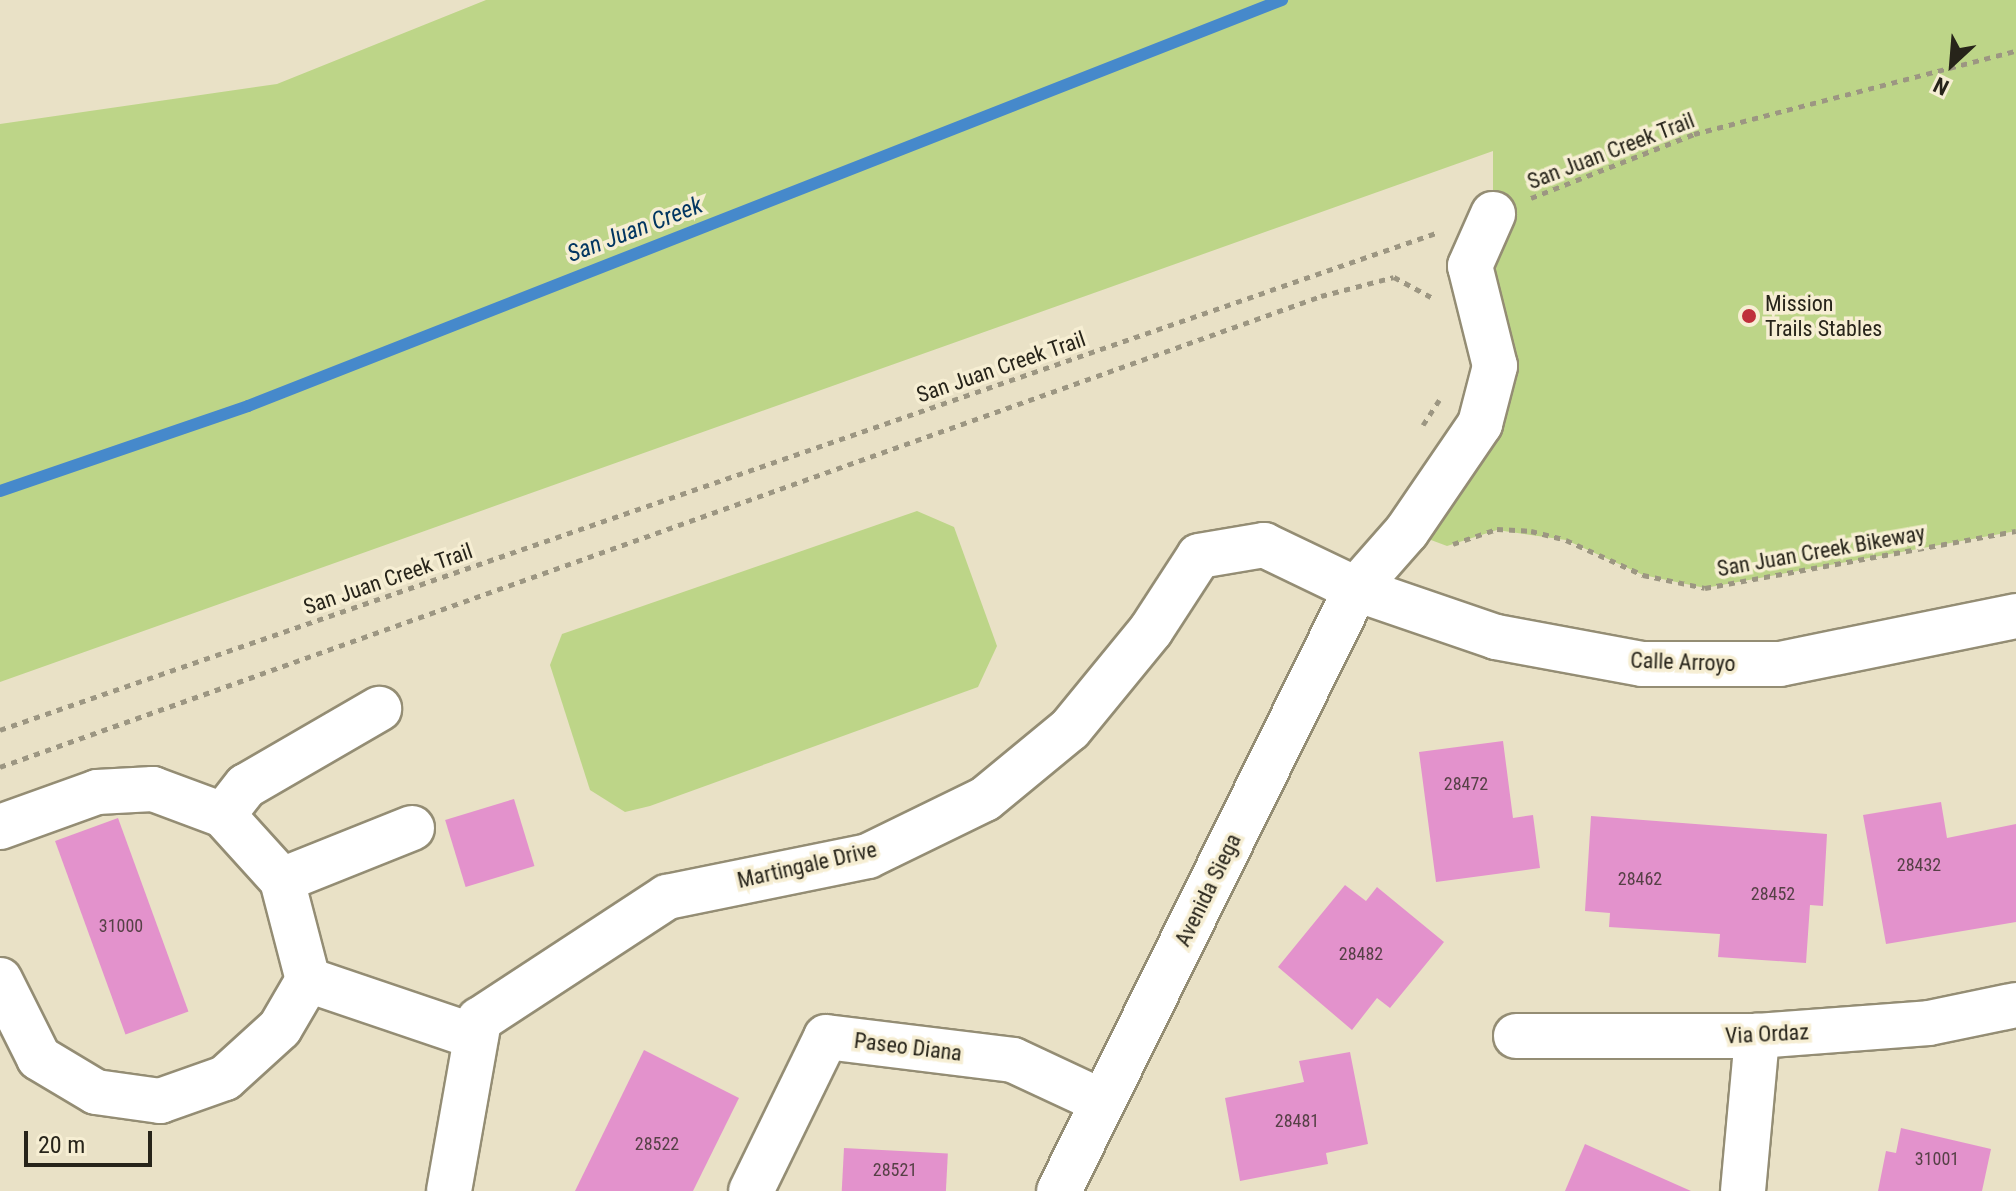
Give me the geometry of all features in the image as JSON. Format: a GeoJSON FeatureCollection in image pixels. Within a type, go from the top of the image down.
{"type":"FeatureCollection","features":[{"type":"Feature","properties":{"kind":"street","name":"Avenida Siega"},"geometry":{"type":"LineString","coordinates":[[1059,1191],[1356,589],[1407,531],[1480,424],[1495,366],[1470,266],[1493,214]]}},
{"type":"Feature","properties":{"kind":"street","name":"Martingale Drive"},"geometry":{"type":"LineString","coordinates":[[449,1191],[479,1020],[667,897],[868,856],[985,799],[1070,729],[1151,630],[1199,556],[1264,545],[1356,589]]}},
{"type":"Feature","properties":{"kind":"street","name":"Calle Arroyo"},"geometry":{"type":"LineString","coordinates":[[1356,589],[1496,637],[1642,664],[1780,664],[2016,616]]}},
{"type":"Feature","properties":{"kind":"street"},"geometry":{"type":"LineString","coordinates":[[223,815],[246,786],[379,709]]}},
{"type":"Feature","properties":{"kind":"street"},"geometry":{"type":"LineString","coordinates":[[0,827],[97,792],[153,789],[223,815],[282,880],[308,980],[280,1028],[225,1078],[160,1101],[96,1092],[39,1058],[0,980]]}},
{"type":"Feature","properties":{"kind":"street"},"geometry":{"type":"LineString","coordinates":[[282,880],[412,828]]}},
{"type":"Feature","properties":{"kind":"street"},"geometry":{"type":"LineString","coordinates":[[308,980],[476,1037]]}},
{"type":"Feature","properties":{"kind":"street","name":"Via Ordaz"},"geometry":{"type":"LineString","coordinates":[[1516,1036],[1757,1036],[1929,1023],[2016,1005]]}},
{"type":"Feature","properties":{"kind":"street"},"geometry":{"type":"LineString","coordinates":[[1743,1191],[1757,1036]]}},
{"type":"Feature","properties":{"kind":"street","name":"Paseo Diana"},"geometry":{"type":"LineString","coordinates":[[751,1191],[826,1037],[1013,1060],[1103,1102]]}},
{"type":"Feature","properties":{"kind":"path","name":"San Juan Creek Trail"},"geometry":{"type":"LineString","coordinates":[[0,730],[1493,214],[1694,134],[2016,51]]}},
{"type":"Feature","properties":{"kind":"path","name":"San Juan Creek Trail"},"geometry":{"type":"LineString","coordinates":[[0,767],[1321,296],[1394,277],[1439,303]]}},
{"type":"Feature","properties":{"kind":"path"},"geometry":{"type":"LineString","coordinates":[[1442,397],[1429,411],[1420,439],[1425,456],[1446,474]]}},
{"type":"Feature","properties":{"kind":"path","name":"San Juan Creek Bikeway"},"geometry":{"type":"LineString","coordinates":[[1407,531],[1447,546],[1497,529],[1531,531],[1566,540],[1643,575],[1705,588],[2016,531]]}},
{"type":"Feature","properties":{"kind":"green space"},"geometry":{"type":"Polygon","coordinates":[[[486,0],[2016,0],[2016,531],[1705,588],[1643,575],[1566,540],[1497,530],[1447,546],[1407,531],[1480,424],[1470,266],[1493,214],[1493,151],[0,682],[0,124],[277,84],[486,0]]]}},
{"type":"Feature","properties":{"kind":"green space"},"geometry":{"type":"Polygon","coordinates":[[[917,511],[954,527],[997,646],[978,687],[650,806],[625,812],[590,790],[550,665],[562,634],[917,511]]]}},
{"type":"Feature","properties":{"kind":"building"},"geometry":{"type":"Polygon","coordinates":[[[1503,741],[1513,818],[1533,815],[1540,868],[1436,882],[1419,752],[1503,741]]]}},
{"type":"Feature","properties":{"kind":"building"},"geometry":{"type":"Polygon","coordinates":[[[514,799],[534,866],[466,887],[445,820],[514,799]]]}},
{"type":"Feature","properties":{"kind":"building"},"geometry":{"type":"Polygon","coordinates":[[[1941,802],[1947,838],[2016,824],[2016,922],[1886,944],[1863,815],[1941,802]]]}},
{"type":"Feature","properties":{"kind":"building"},"geometry":{"type":"Polygon","coordinates":[[[1591,816],[1827,834],[1823,906],[1810,905],[1806,963],[1718,957],[1720,934],[1609,927],[1610,913],[1585,911],[1591,816]]]}},
{"type":"Feature","properties":{"kind":"building"},"geometry":{"type":"Polygon","coordinates":[[[118,818],[188,1012],[125,1034],[55,841],[118,818]]]}},
{"type":"Feature","properties":{"kind":"building"},"geometry":{"type":"Polygon","coordinates":[[[1345,885],[1366,901],[1377,887],[1444,942],[1390,1008],[1377,998],[1352,1030],[1278,967],[1345,885]]]}},
{"type":"Feature","properties":{"kind":"building"},"geometry":{"type":"Polygon","coordinates":[[[644,1050],[739,1098],[693,1191],[575,1191],[644,1050]]]}},
{"type":"Feature","properties":{"kind":"building"},"geometry":{"type":"Polygon","coordinates":[[[1350,1052],[1368,1144],[1326,1153],[1328,1164],[1240,1181],[1225,1098],[1304,1082],[1299,1061],[1350,1052]]]}},
{"type":"Feature","properties":{"kind":"building"},"geometry":{"type":"Polygon","coordinates":[[[1901,1128],[1991,1149],[1982,1191],[1878,1191],[1886,1151],[1896,1153],[1901,1128]]]}},
{"type":"Feature","properties":{"kind":"building"},"geometry":{"type":"Polygon","coordinates":[[[1585,1144],[1691,1191],[1565,1191],[1585,1144]]]}},
{"type":"Feature","properties":{"kind":"building"},"geometry":{"type":"Polygon","coordinates":[[[844,1148],[948,1153],[946,1191],[842,1191],[844,1148]]]}},
{"type":"Feature","properties":{"kind":"waterway","name":"San Juan Creek"},"geometry":{"type":"LineString","coordinates":[[0,491],[248,406],[1282,0]]}},
{"type":"Feature","properties":{"kind":"place","name":"Mission Trails Stables"},"geometry":{"type":"Point","coordinates":[1749,316]}}]}
